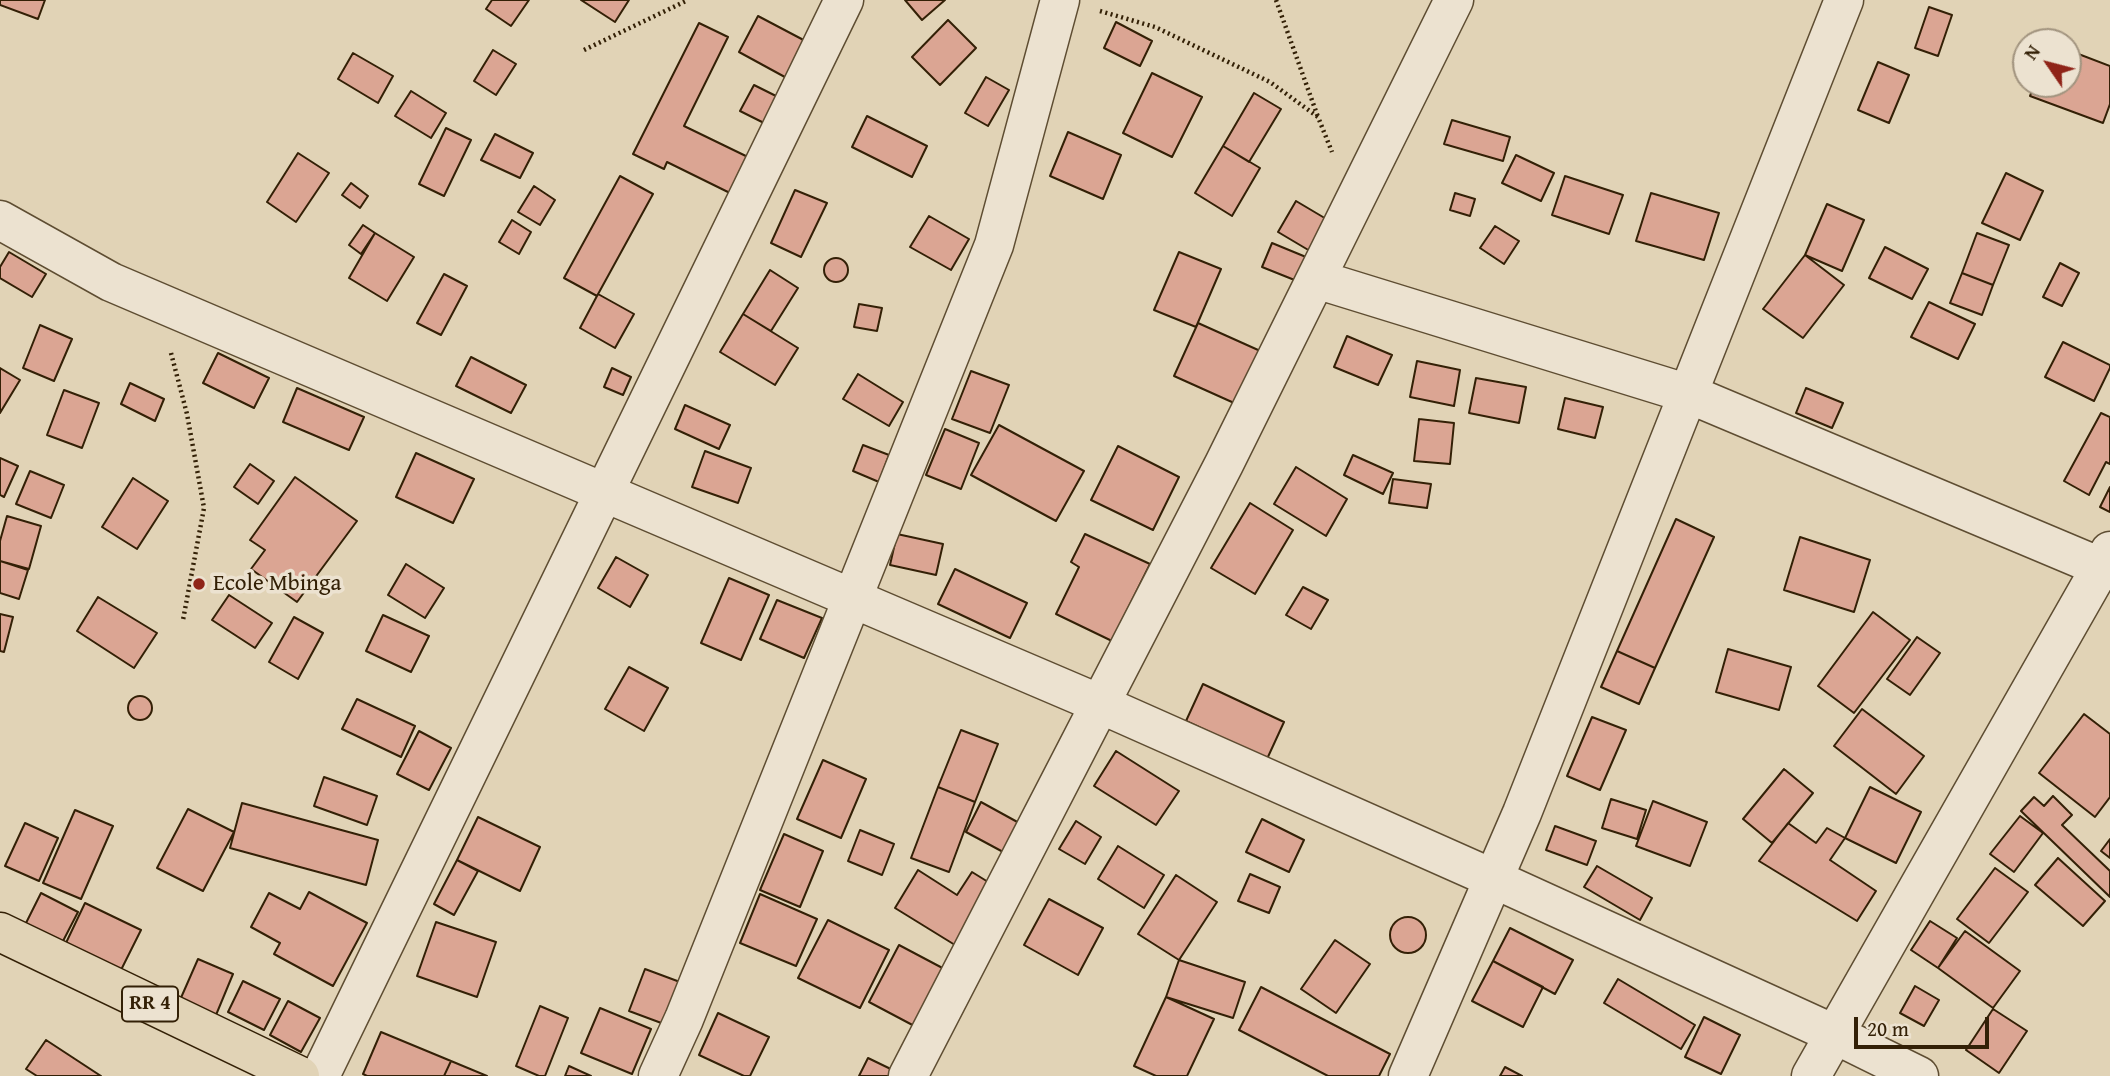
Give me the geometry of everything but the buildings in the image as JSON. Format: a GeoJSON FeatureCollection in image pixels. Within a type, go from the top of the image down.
{"type":"FeatureCollection","features":[{"type":"Feature","properties":{"kind":"main road","name":"RR 4"},"geometry":{"type":"LineString","coordinates":[[0,932],[300,1076]]}},
{"type":"Feature","properties":{"kind":"street"},"geometry":{"type":"LineString","coordinates":[[320,1076],[844,0]]}},
{"type":"Feature","properties":{"kind":"street"},"geometry":{"type":"LineString","coordinates":[[908,1076],[1224,464],[1454,0]]}},
{"type":"Feature","properties":{"kind":"street"},"geometry":{"type":"LineString","coordinates":[[1408,1076],[1494,879],[1844,0]]}},
{"type":"Feature","properties":{"kind":"street"},"geometry":{"type":"LineString","coordinates":[[657,1076],[684,1018],[994,245],[1074,4]]}},
{"type":"Feature","properties":{"kind":"street"},"geometry":{"type":"LineString","coordinates":[[0,220],[111,282],[1100,704],[1494,879],[1835,1034],[1919,1076]]}},
{"type":"Feature","properties":{"kind":"street"},"geometry":{"type":"LineString","coordinates":[[1316,279],[1689,394],[2107,563],[1811,1076]]}},
{"type":"Feature","properties":{"kind":"path"},"geometry":{"type":"LineString","coordinates":[[584,50],[688,0]]}},
{"type":"Feature","properties":{"kind":"path"},"geometry":{"type":"LineString","coordinates":[[1276,0],[1352,205]]}},
{"type":"Feature","properties":{"kind":"path"},"geometry":{"type":"LineString","coordinates":[[1074,4],[1155,27],[1270,82],[1318,117]]}},
{"type":"Feature","properties":{"kind":"path"},"geometry":{"type":"LineString","coordinates":[[157,301],[187,414],[204,508],[183,620]]}},
{"type":"Feature","properties":{"kind":"place","name":"Ecole Mbinga"},"geometry":{"type":"Point","coordinates":[199,584]}}]}
